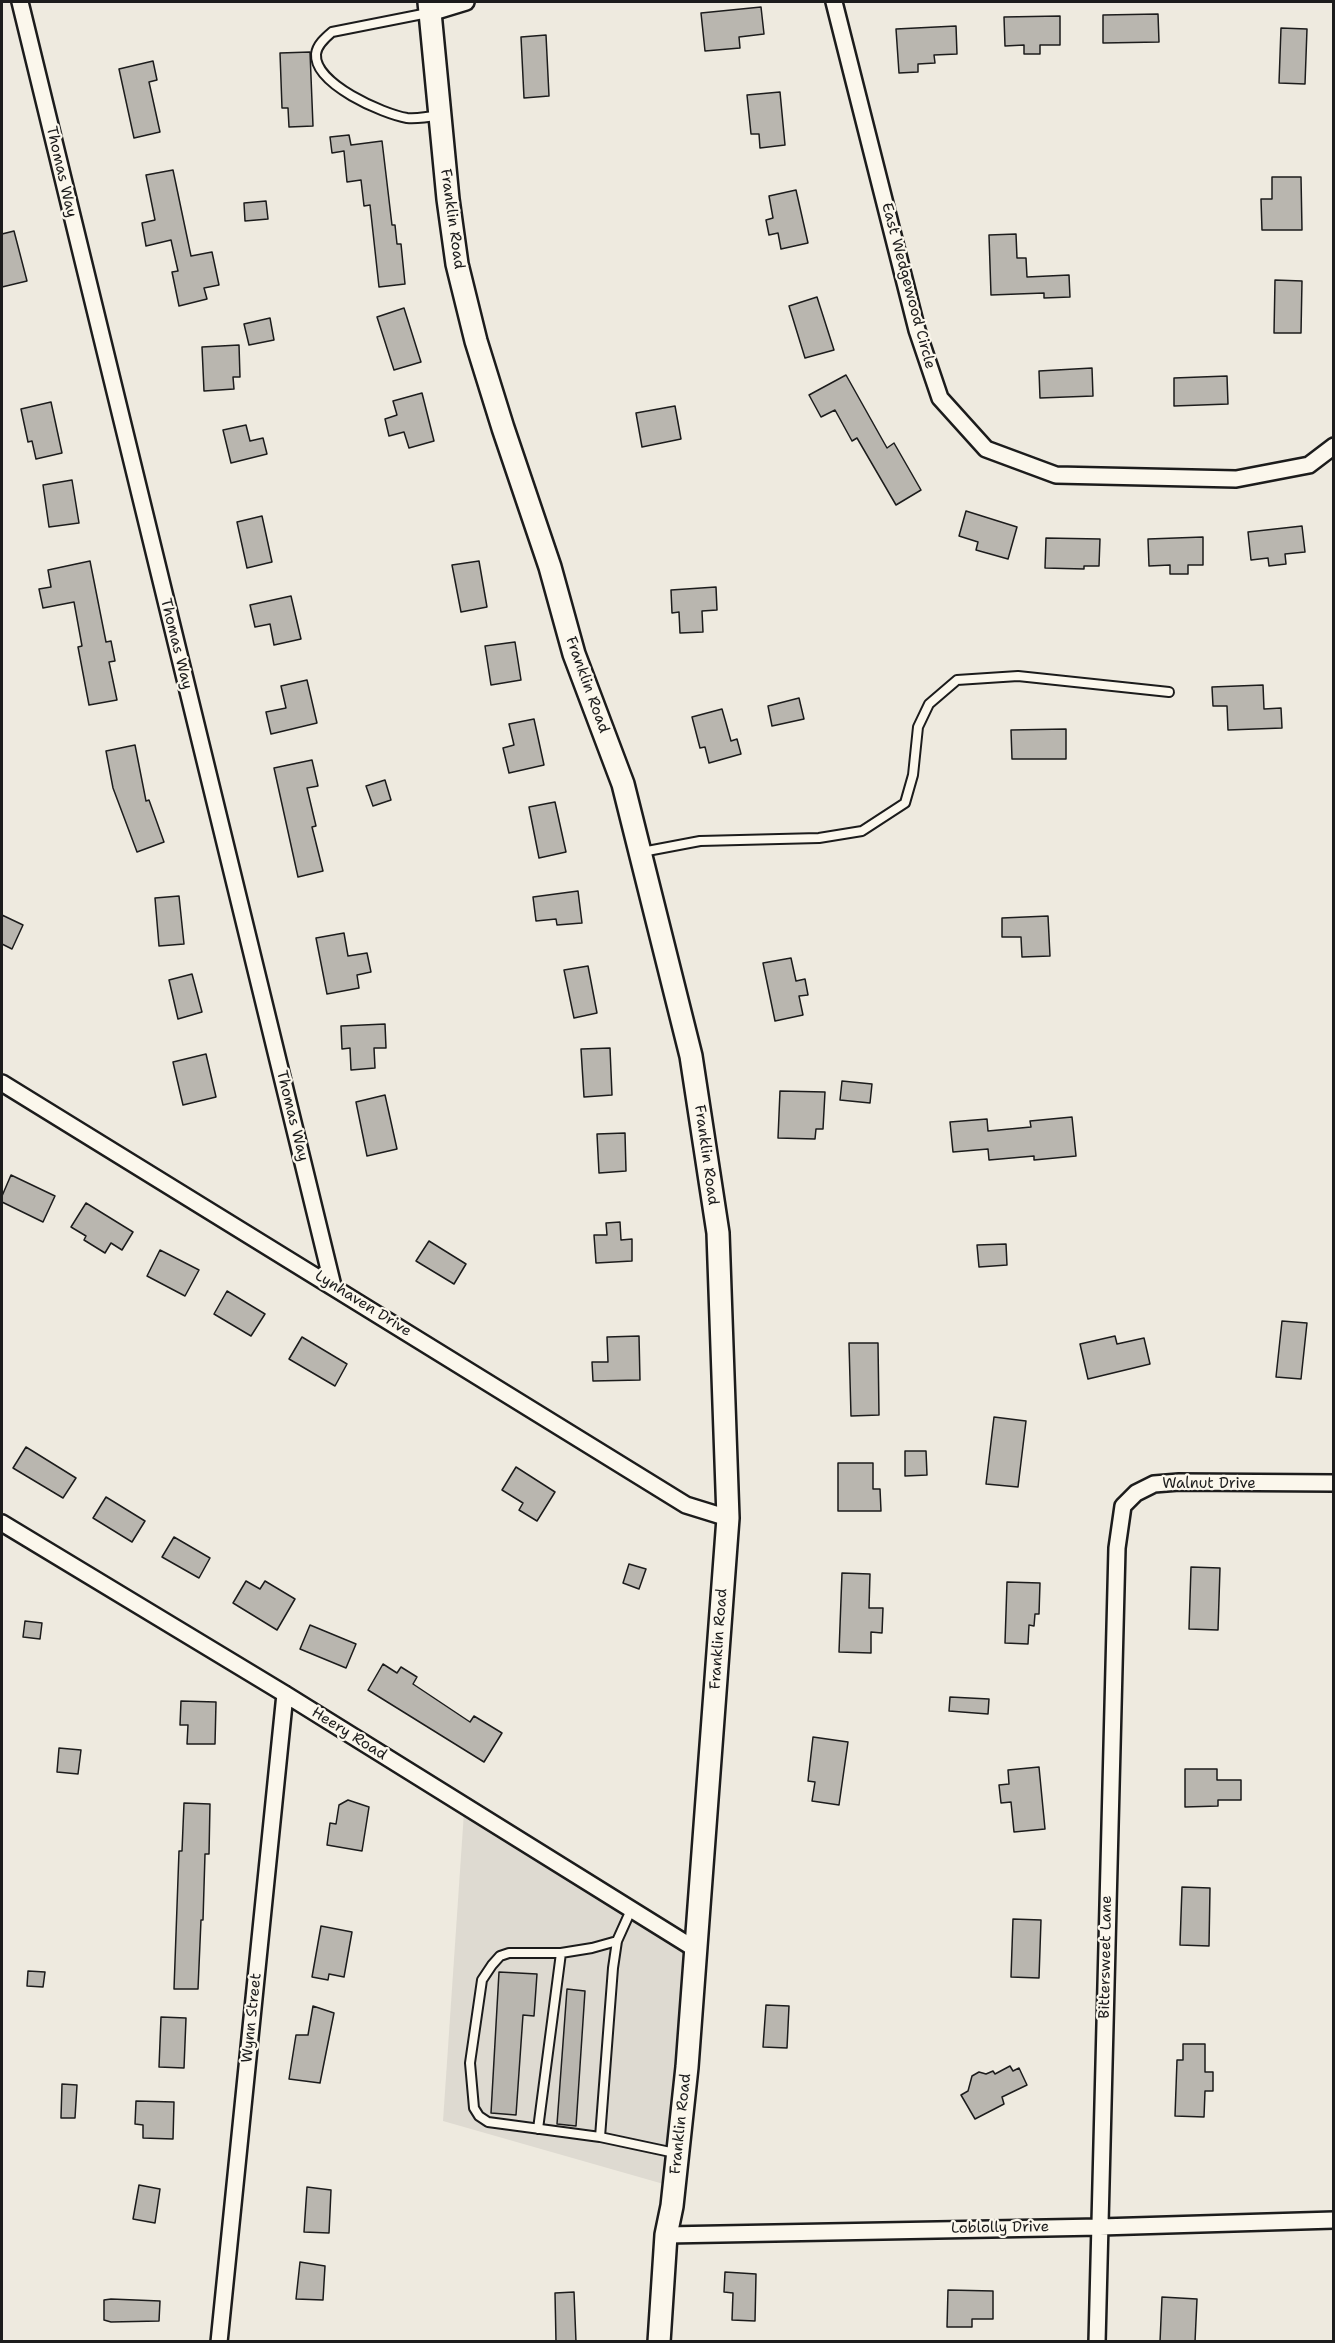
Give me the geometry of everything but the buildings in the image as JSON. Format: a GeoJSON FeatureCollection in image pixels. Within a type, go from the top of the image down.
{"type":"FeatureCollection","features":[{"type":"Feature","properties":{"kind":"main road","name":"Franklin Road"},"geometry":{"type":"LineString","coordinates":[[429,7],[448,199],[457,264],[476,341],[550,567],[574,654],[623,784],[691,1056],[718,1233],[728,1518],[687,2067],[672,2206],[666,2235],[659,2342]]}},
{"type":"Feature","properties":{"kind":"street","name":"Thomas Way"},"geometry":{"type":"LineString","coordinates":[[20,2],[333,1286]]}},
{"type":"Feature","properties":{"kind":"street"},"geometry":{"type":"LineString","coordinates":[[429,7],[466,2]]}},
{"type":"Feature","properties":{"kind":"street","name":"East Wedgewood Circle"},"geometry":{"type":"LineString","coordinates":[[834,2],[921,342],[940,398],[986,449],[1056,475],[1236,479],[1309,465],[1334,446]]}},
{"type":"Feature","properties":{"kind":"street","name":"Lynhaven Drive"},"geometry":{"type":"LineString","coordinates":[[2,1083],[686,1505],[728,1518]]}},
{"type":"Feature","properties":{"kind":"street","name":"Walnut Drive"},"geometry":{"type":"LineString","coordinates":[[1116,1573],[1123,1506],[1136,1492],[1154,1484],[1179,1482],[1334,1483]]}},
{"type":"Feature","properties":{"kind":"street","name":"Heery Road"},"geometry":{"type":"LineString","coordinates":[[2,1523],[285,1694],[695,1949]]}},
{"type":"Feature","properties":{"kind":"street","name":"Bittersweet Lane"},"geometry":{"type":"LineString","coordinates":[[1097,2342],[1116,1573]]}},
{"type":"Feature","properties":{"kind":"street","name":"Wynn Street"},"geometry":{"type":"LineString","coordinates":[[219,2342],[285,1694]]}},
{"type":"Feature","properties":{"kind":"street","name":"Loblolly Drive"},"geometry":{"type":"LineString","coordinates":[[666,2235],[1334,2220]]}},
{"type":"Feature","properties":{"kind":"lane"},"geometry":{"type":"LineString","coordinates":[[429,7],[332,32],[320,44],[316,55],[318,65],[325,77],[358,99],[407,118],[440,115]]}},
{"type":"Feature","properties":{"kind":"lane"},"geometry":{"type":"LineString","coordinates":[[640,852],[700,841],[819,838],[862,831],[905,803],[913,775],[918,727],[929,704],[957,680],[1018,676],[1169,692]]}},
{"type":"Feature","properties":{"kind":"lane"},"geometry":{"type":"LineString","coordinates":[[600,2137],[613,1968],[617,1941],[631,1910]]}},
{"type":"Feature","properties":{"kind":"lane"},"geometry":{"type":"LineString","coordinates":[[617,1941],[561,1953],[509,1953],[500,1956],[492,1965],[482,1980],[470,2063],[474,2108],[479,2116],[488,2122],[600,2137],[678,2153]]}},
{"type":"Feature","properties":{"kind":"lane"},"geometry":{"type":"LineString","coordinates":[[538,2129],[561,1953]]}},
{"type":"Feature","properties":{"kind":"shaded area"},"geometry":{"type":"Polygon","coordinates":[[[464,1812],[700,1947],[674,2187],[443,2121],[464,1812]]]}}]}
